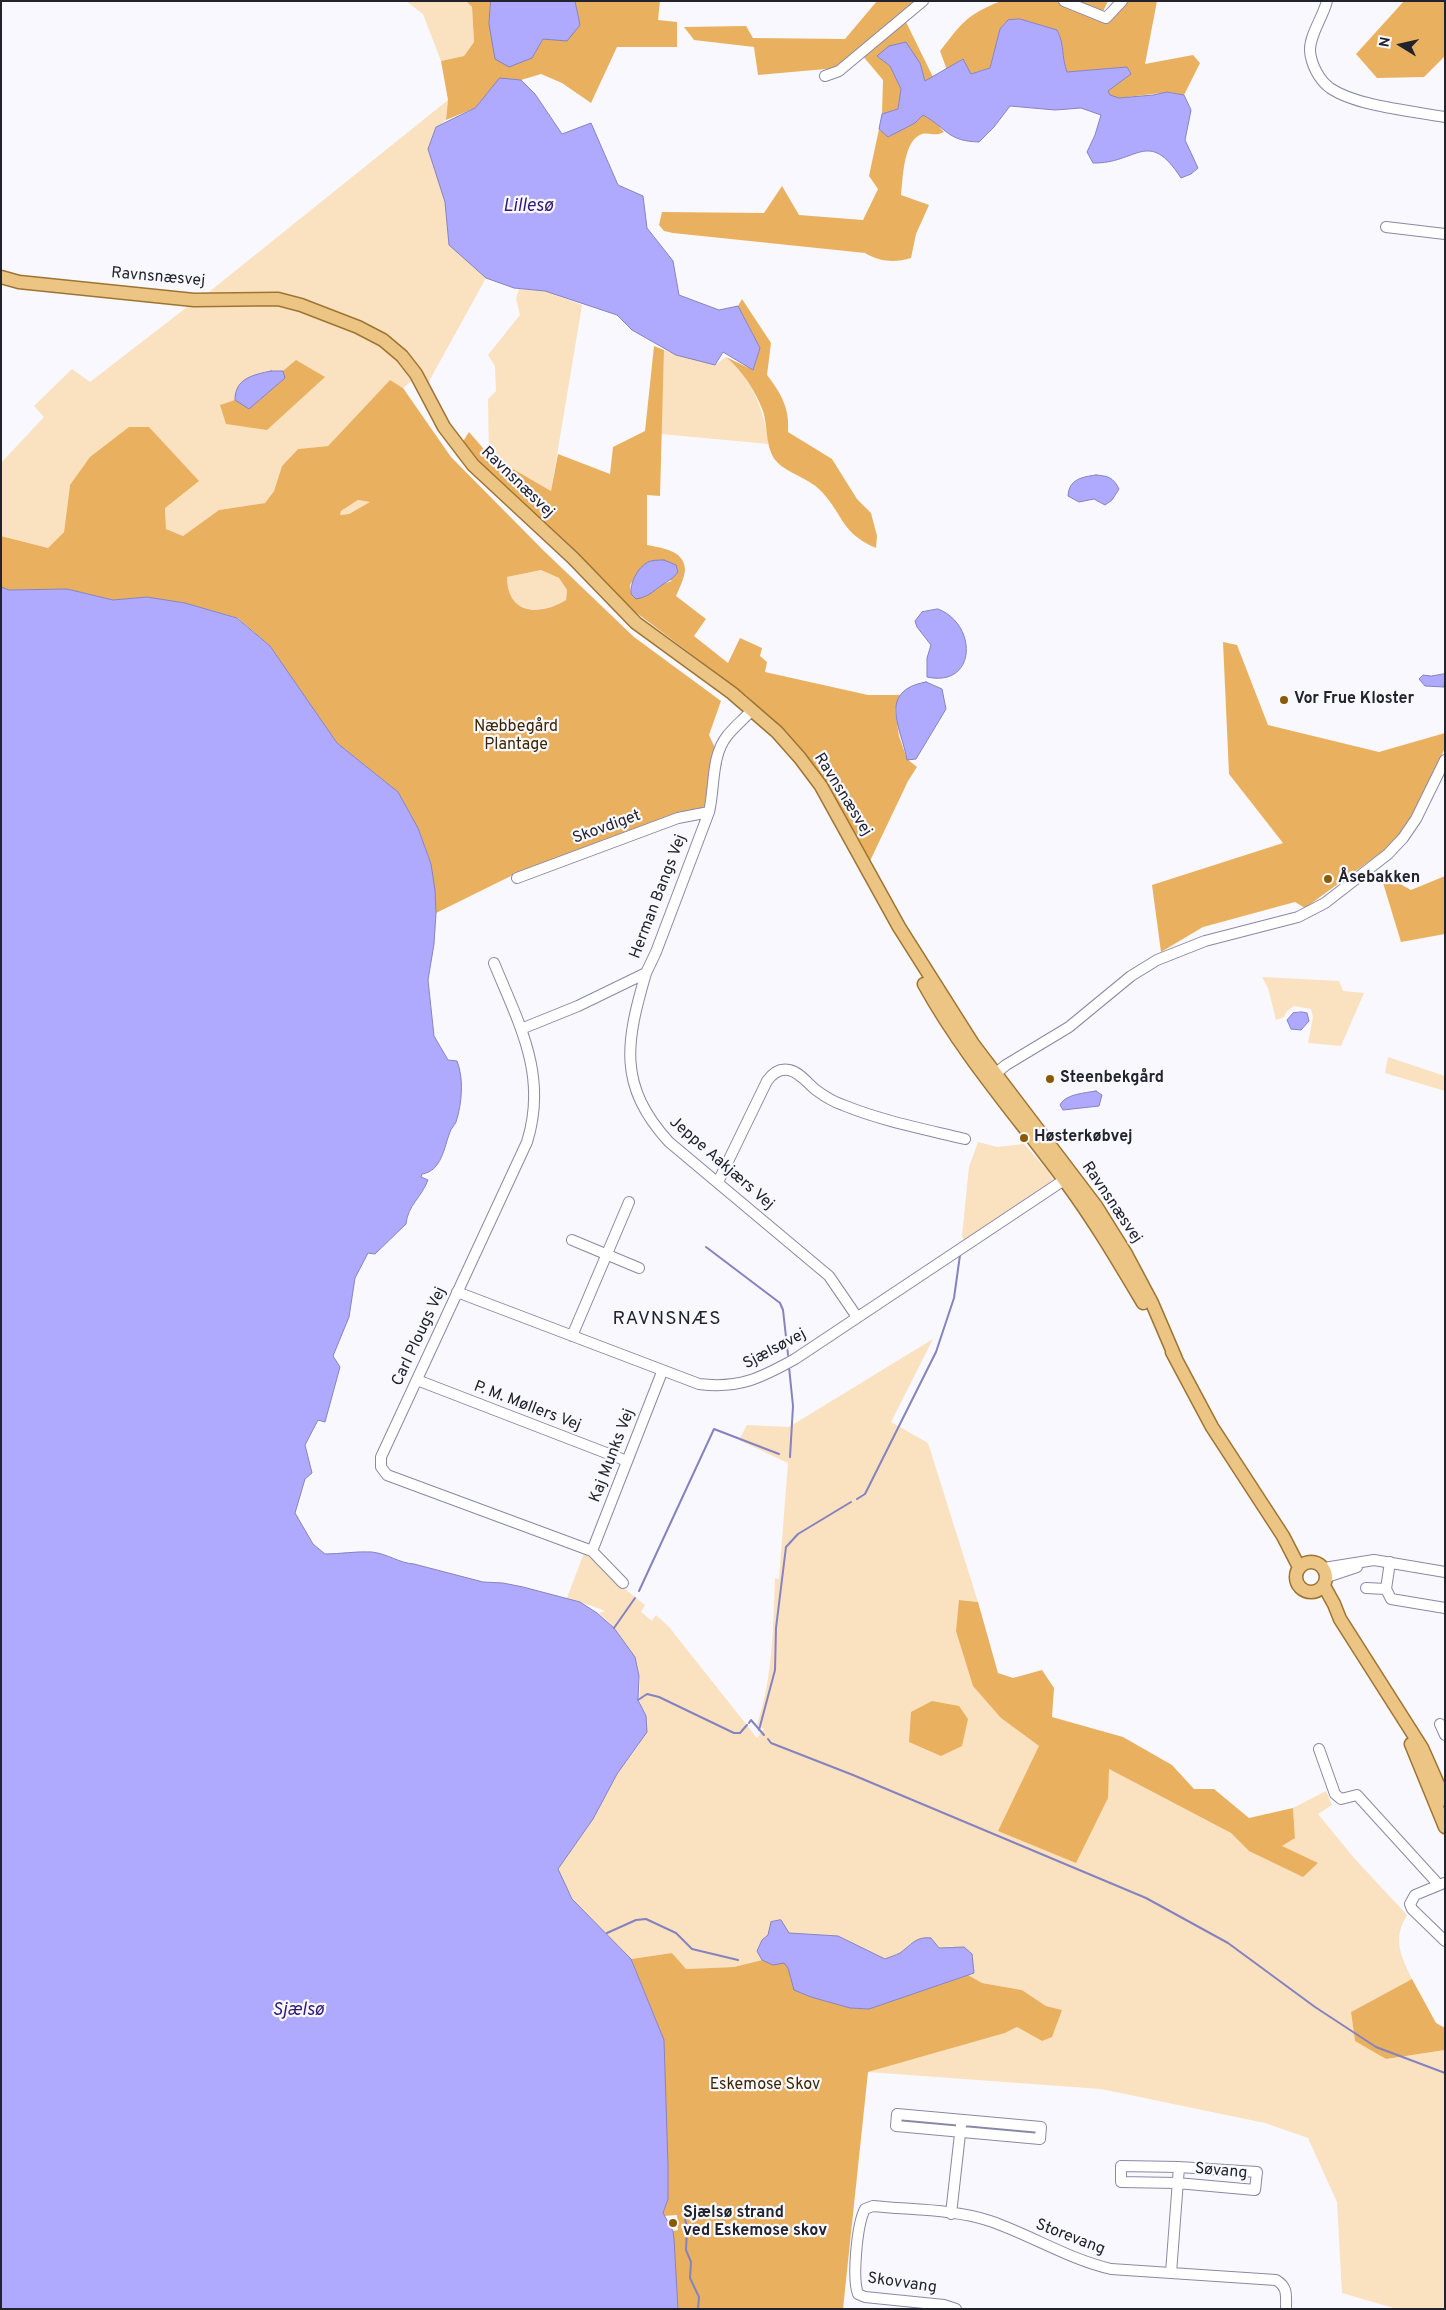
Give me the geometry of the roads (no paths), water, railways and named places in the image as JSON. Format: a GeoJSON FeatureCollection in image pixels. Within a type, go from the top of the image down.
{"type":"FeatureCollection","features":[{"type":"Feature","properties":{"kind":"main road","name":"Ravnsnæsvej"},"geometry":{"type":"LineString","coordinates":[[1,277],[19,282],[194,300],[278,299],[301,304],[358,327],[383,340],[402,356],[416,374],[444,427],[473,465],[573,558],[636,623],[732,693],[777,732],[821,786],[899,926],[991,1077],[1068,1177],[1176,1359],[1216,1434],[1303,1565]]}},
{"type":"Feature","properties":{"kind":"main road"},"geometry":{"type":"LineString","coordinates":[[1323,1581],[1303,1591],[1297,1584],[1296,1575],[1303,1565],[1316,1563],[1340,1619],[1422,1748],[1445,1800]]}},
{"type":"Feature","properties":{"kind":"main road"},"geometry":{"type":"LineString","coordinates":[[1398,1709],[1445,1826]]}},
{"type":"Feature","properties":{"kind":"street"},"geometry":{"type":"LineString","coordinates":[[825,76],[839,71],[923,1]]}},
{"type":"Feature","properties":{"kind":"street"},"geometry":{"type":"LineString","coordinates":[[1064,1],[1106,18],[1122,1]]}},
{"type":"Feature","properties":{"kind":"street"},"geometry":{"type":"LineString","coordinates":[[1324,2],[1322,20],[1312,35],[1310,50],[1315,69],[1330,88],[1360,100],[1445,117]]}},
{"type":"Feature","properties":{"kind":"street"},"geometry":{"type":"LineString","coordinates":[[1386,227],[1445,234]]}},
{"type":"Feature","properties":{"kind":"street","name":"Herman Bangs Vej"},"geometry":{"type":"LineString","coordinates":[[521,1029],[578,1006],[646,973],[656,952],[709,812],[713,793],[715,764],[721,745],[752,710]]}},
{"type":"Feature","properties":{"kind":"street"},"geometry":{"type":"LineString","coordinates":[[991,1077],[1006,1065],[1069,1026],[1131,976],[1156,960],[1205,942],[1298,917],[1325,903],[1388,854],[1403,838],[1413,824],[1444,763]]}},
{"type":"Feature","properties":{"kind":"street","name":"Skovdiget"},"geometry":{"type":"LineString","coordinates":[[517,878],[678,818],[709,812]]}},
{"type":"Feature","properties":{"kind":"street","name":"Carl Plougs Vej"},"geometry":{"type":"LineString","coordinates":[[494,963],[521,1029],[533,1069],[536,1088],[536,1106],[533,1123],[527,1142],[380,1462],[383,1472],[387,1475],[592,1551],[623,1583]]}},
{"type":"Feature","properties":{"kind":"street","name":"Jeppe Aakjærs Vej"},"geometry":{"type":"LineString","coordinates":[[646,973],[631,1032],[631,1073],[641,1104],[654,1125],[669,1142],[829,1276],[857,1317]]}},
{"type":"Feature","properties":{"kind":"street"},"geometry":{"type":"LineString","coordinates":[[718,1182],[766,1081],[773,1073],[780,1070],[796,1072],[818,1091],[842,1105],[902,1124],[965,1139]]}},
{"type":"Feature","properties":{"kind":"street","name":"Sjælsøvej"},"geometry":{"type":"LineString","coordinates":[[457,1292],[662,1372],[698,1384],[720,1386],[742,1384],[763,1376],[795,1359],[1068,1177]]}},
{"type":"Feature","properties":{"kind":"street"},"geometry":{"type":"LineString","coordinates":[[572,1336],[629,1202]]}},
{"type":"Feature","properties":{"kind":"street"},"geometry":{"type":"LineString","coordinates":[[572,1240],[639,1268]]}},
{"type":"Feature","properties":{"kind":"street","name":"Kaj Munks Vej"},"geometry":{"type":"LineString","coordinates":[[592,1551],[662,1372]]}},
{"type":"Feature","properties":{"kind":"street","name":"P. M. Møllers Vej"},"geometry":{"type":"LineString","coordinates":[[417,1380],[627,1461]]}},
{"type":"Feature","properties":{"kind":"street"},"geometry":{"type":"LineString","coordinates":[[1323,1581],[1378,1562],[1390,1562],[1445,1572]]}},
{"type":"Feature","properties":{"kind":"street"},"geometry":{"type":"LineString","coordinates":[[1390,1562],[1386,1589],[1391,1599],[1445,1608]]}},
{"type":"Feature","properties":{"kind":"street"},"geometry":{"type":"LineString","coordinates":[[1366,1588],[1386,1589]]}},
{"type":"Feature","properties":{"kind":"street"},"geometry":{"type":"LineString","coordinates":[[1440,1724],[1445,1735]]}},
{"type":"Feature","properties":{"kind":"street"},"geometry":{"type":"LineString","coordinates":[[1319,1749],[1335,1794],[1341,1798],[1357,1795],[1442,1884],[1415,1895],[1410,1904],[1412,1909],[1445,1941]]}},
{"type":"Feature","properties":{"kind":"street"},"geometry":{"type":"LineString","coordinates":[[897,2114],[1041,2127],[1040,2140],[960,2132],[896,2126],[897,2114]]}},
{"type":"Feature","properties":{"kind":"street"},"geometry":{"type":"LineString","coordinates":[[951,2214],[961,2120]]}},
{"type":"Feature","properties":{"kind":"street","name":"Søvang"},"geometry":{"type":"LineString","coordinates":[[1121,2166],[1179,2167],[1258,2172],[1255,2190],[1177,2183],[1121,2182],[1121,2166]]}},
{"type":"Feature","properties":{"kind":"street","name":"Søvang"},"geometry":{"type":"LineString","coordinates":[[1170,2273],[1179,2167]]}},
{"type":"Feature","properties":{"kind":"street","name":"Storevang"},"geometry":{"type":"LineString","coordinates":[[858,2249],[862,2216],[866,2209],[873,2206],[976,2217],[992,2222],[1085,2263],[1111,2269],[1276,2280],[1283,2284],[1286,2292],[1286,2309]]}},
{"type":"Feature","properties":{"kind":"street","name":"Skovvang"},"geometry":{"type":"LineString","coordinates":[[858,2249],[855,2286],[858,2294],[864,2297],[944,2305],[956,2309]]}},
{"type":"Feature","properties":{"kind":"water"},"geometry":{"type":"Polygon","coordinates":[[[491,1],[575,1],[580,25],[567,41],[543,39],[532,58],[509,67],[495,59],[489,24],[491,1]]]}},
{"type":"Feature","properties":{"kind":"water"},"geometry":{"type":"Polygon","coordinates":[[[1020,19],[1057,30],[1067,72],[1127,67],[1131,74],[1108,91],[1110,95],[1119,98],[1167,92],[1184,95],[1191,110],[1185,140],[1198,168],[1191,174],[1181,178],[1170,163],[1160,154],[1150,151],[1108,162],[1093,163],[1087,152],[1101,115],[1081,108],[1055,110],[1010,106],[994,127],[979,142],[954,137],[923,115],[915,123],[888,137],[879,129],[882,114],[898,109],[901,89],[890,66],[877,56],[889,46],[906,42],[920,63],[925,81],[963,59],[971,74],[990,68],[1000,29],[1008,20],[1020,19]]]}},
{"type":"Feature","properties":{"kind":"water","name":"Lillesø"},"geometry":{"type":"Polygon","coordinates":[[[500,78],[521,80],[535,94],[562,134],[591,123],[618,185],[643,196],[647,228],[673,261],[679,295],[719,310],[738,306],[760,348],[753,370],[723,352],[715,365],[676,355],[632,330],[617,315],[545,291],[514,288],[486,278],[449,245],[445,202],[428,149],[436,127],[475,108],[500,78]]]}},
{"type":"Feature","properties":{"kind":"water"},"geometry":{"type":"Polygon","coordinates":[[[271,371],[283,371],[285,378],[249,409],[235,400],[238,387],[242,382],[252,376],[271,371]]]}},
{"type":"Feature","properties":{"kind":"water"},"geometry":{"type":"Polygon","coordinates":[[[1096,475],[1110,478],[1117,485],[1119,489],[1112,500],[1105,505],[1094,499],[1079,502],[1068,496],[1074,482],[1081,478],[1096,475]]]}},
{"type":"Feature","properties":{"kind":"water"},"geometry":{"type":"Polygon","coordinates":[[[664,560],[676,565],[678,572],[673,578],[650,594],[636,599],[631,594],[631,590],[638,572],[648,562],[664,560]]]}},
{"type":"Feature","properties":{"kind":"water","name":"Sjælsø"},"geometry":{"type":"Polygon","coordinates":[[[1,587],[9,590],[67,589],[113,600],[147,597],[185,603],[237,618],[270,646],[337,743],[398,792],[418,828],[431,864],[435,890],[434,944],[428,980],[434,1036],[448,1060],[457,1061],[461,1075],[460,1107],[456,1122],[438,1163],[429,1172],[422,1174],[421,1177],[428,1180],[409,1212],[406,1224],[375,1254],[368,1253],[355,1278],[349,1317],[333,1356],[340,1367],[325,1422],[318,1420],[305,1445],[312,1473],[305,1479],[295,1513],[313,1544],[325,1554],[378,1553],[403,1562],[483,1582],[523,1587],[580,1602],[597,1613],[614,1628],[635,1657],[639,1676],[638,1700],[646,1716],[647,1732],[617,1774],[593,1819],[558,1869],[572,1899],[631,1959],[664,2040],[668,2199],[663,2213],[673,2231],[678,2309],[1,2309],[1,587]]]}},
{"type":"Feature","properties":{"kind":"water"},"geometry":{"type":"Polygon","coordinates":[[[938,609],[951,617],[960,627],[965,640],[966,653],[963,664],[955,673],[943,678],[927,677],[927,658],[931,645],[917,627],[915,621],[922,612],[938,609]]]}},
{"type":"Feature","properties":{"kind":"water"},"geometry":{"type":"Polygon","coordinates":[[[1445,674],[1444,687],[1425,686],[1419,679],[1423,675],[1445,674]]]}},
{"type":"Feature","properties":{"kind":"water"},"geometry":{"type":"Polygon","coordinates":[[[926,682],[942,689],[946,709],[916,759],[907,760],[896,713],[897,702],[901,694],[911,687],[926,682]]]}},
{"type":"Feature","properties":{"kind":"water"},"geometry":{"type":"Polygon","coordinates":[[[1293,1013],[1307,1013],[1309,1021],[1301,1030],[1291,1029],[1287,1020],[1293,1013]]]}},
{"type":"Feature","properties":{"kind":"water"},"geometry":{"type":"Polygon","coordinates":[[[1096,1091],[1102,1095],[1099,1106],[1063,1110],[1060,1105],[1066,1098],[1071,1096],[1096,1091]]]}},
{"type":"Feature","properties":{"kind":"water"},"geometry":{"type":"Polygon","coordinates":[[[781,1920],[789,1933],[838,1936],[885,1959],[900,1953],[921,1938],[931,1938],[939,1948],[964,1947],[972,1954],[974,1973],[869,2009],[850,2008],[794,1990],[788,1968],[784,1963],[773,1965],[762,1960],[757,1951],[762,1940],[768,1935],[771,1922],[781,1920]]]}},
{"type":"Feature","properties":{"kind":"waterway"},"geometry":{"type":"LineString","coordinates":[[706,1247],[780,1303],[783,1310],[788,1355]]}},
{"type":"Feature","properties":{"kind":"waterway"},"geometry":{"type":"LineString","coordinates":[[857,1499],[865,1494],[936,1352],[954,1298],[960,1255]]}},
{"type":"Feature","properties":{"kind":"waterway"},"geometry":{"type":"LineString","coordinates":[[789,1367],[793,1406],[790,1457]]}},
{"type":"Feature","properties":{"kind":"waterway"},"geometry":{"type":"LineString","coordinates":[[639,1591],[714,1429],[779,1454]]}},
{"type":"Feature","properties":{"kind":"waterway"},"geometry":{"type":"LineString","coordinates":[[759,1730],[775,1670],[776,1628],[786,1547],[798,1534],[851,1502]]}},
{"type":"Feature","properties":{"kind":"waterway"},"geometry":{"type":"LineString","coordinates":[[614,1628],[635,1598]]}},
{"type":"Feature","properties":{"kind":"waterway"},"geometry":{"type":"LineString","coordinates":[[638,1700],[647,1694],[659,1697],[734,1733],[740,1733],[747,1725]]}},
{"type":"Feature","properties":{"kind":"waterway"},"geometry":{"type":"LineString","coordinates":[[749,1723],[751,1720],[764,1735]]}},
{"type":"Feature","properties":{"kind":"waterway"},"geometry":{"type":"LineString","coordinates":[[768,1739],[771,1743],[853,1775],[1146,1898],[1228,1943],[1315,2007],[1376,2047],[1445,2073]]}},
{"type":"Feature","properties":{"kind":"waterway"},"geometry":{"type":"LineString","coordinates":[[607,1933],[636,1920],[646,1919],[676,1933],[692,1949],[738,1960]]}},
{"type":"Feature","properties":{"kind":"waterway"},"geometry":{"type":"LineString","coordinates":[[688,2216],[729,2208]]}},
{"type":"Feature","properties":{"kind":"waterway"},"geometry":{"type":"LineString","coordinates":[[685,2218],[687,2228],[686,2250],[691,2262],[690,2278],[699,2297],[698,2309]]}},
{"type":"Feature","properties":{"kind":"place","name":"Vor Frue Kloster"},"geometry":{"type":"Point","coordinates":[1284,700]}},
{"type":"Feature","properties":{"kind":"place","name":"Åsebakken"},"geometry":{"type":"Point","coordinates":[1328,879]}},
{"type":"Feature","properties":{"kind":"place","name":"Steenbekgård"},"geometry":{"type":"Point","coordinates":[1050,1079]}},
{"type":"Feature","properties":{"kind":"place","name":"Høsterkøbvej"},"geometry":{"type":"Point","coordinates":[1024,1138]}},
{"type":"Feature","properties":{"kind":"place","name":"Sjælsø strand ved Eskemose skov"},"geometry":{"type":"Point","coordinates":[673,2223]}},
{"type":"Feature","properties":{"kind":"district","name":"RAVNSNÆS"},"geometry":{"type":"Point","coordinates":[667,1320]}},
{"type":"Feature","properties":{"kind":"park label","name":"Næbbegård Plantage"},"geometry":{"type":"Point","coordinates":[516,737]}},
{"type":"Feature","properties":{"kind":"park label","name":"Eskemose Skov"},"geometry":{"type":"Point","coordinates":[765,2086]}}]}
